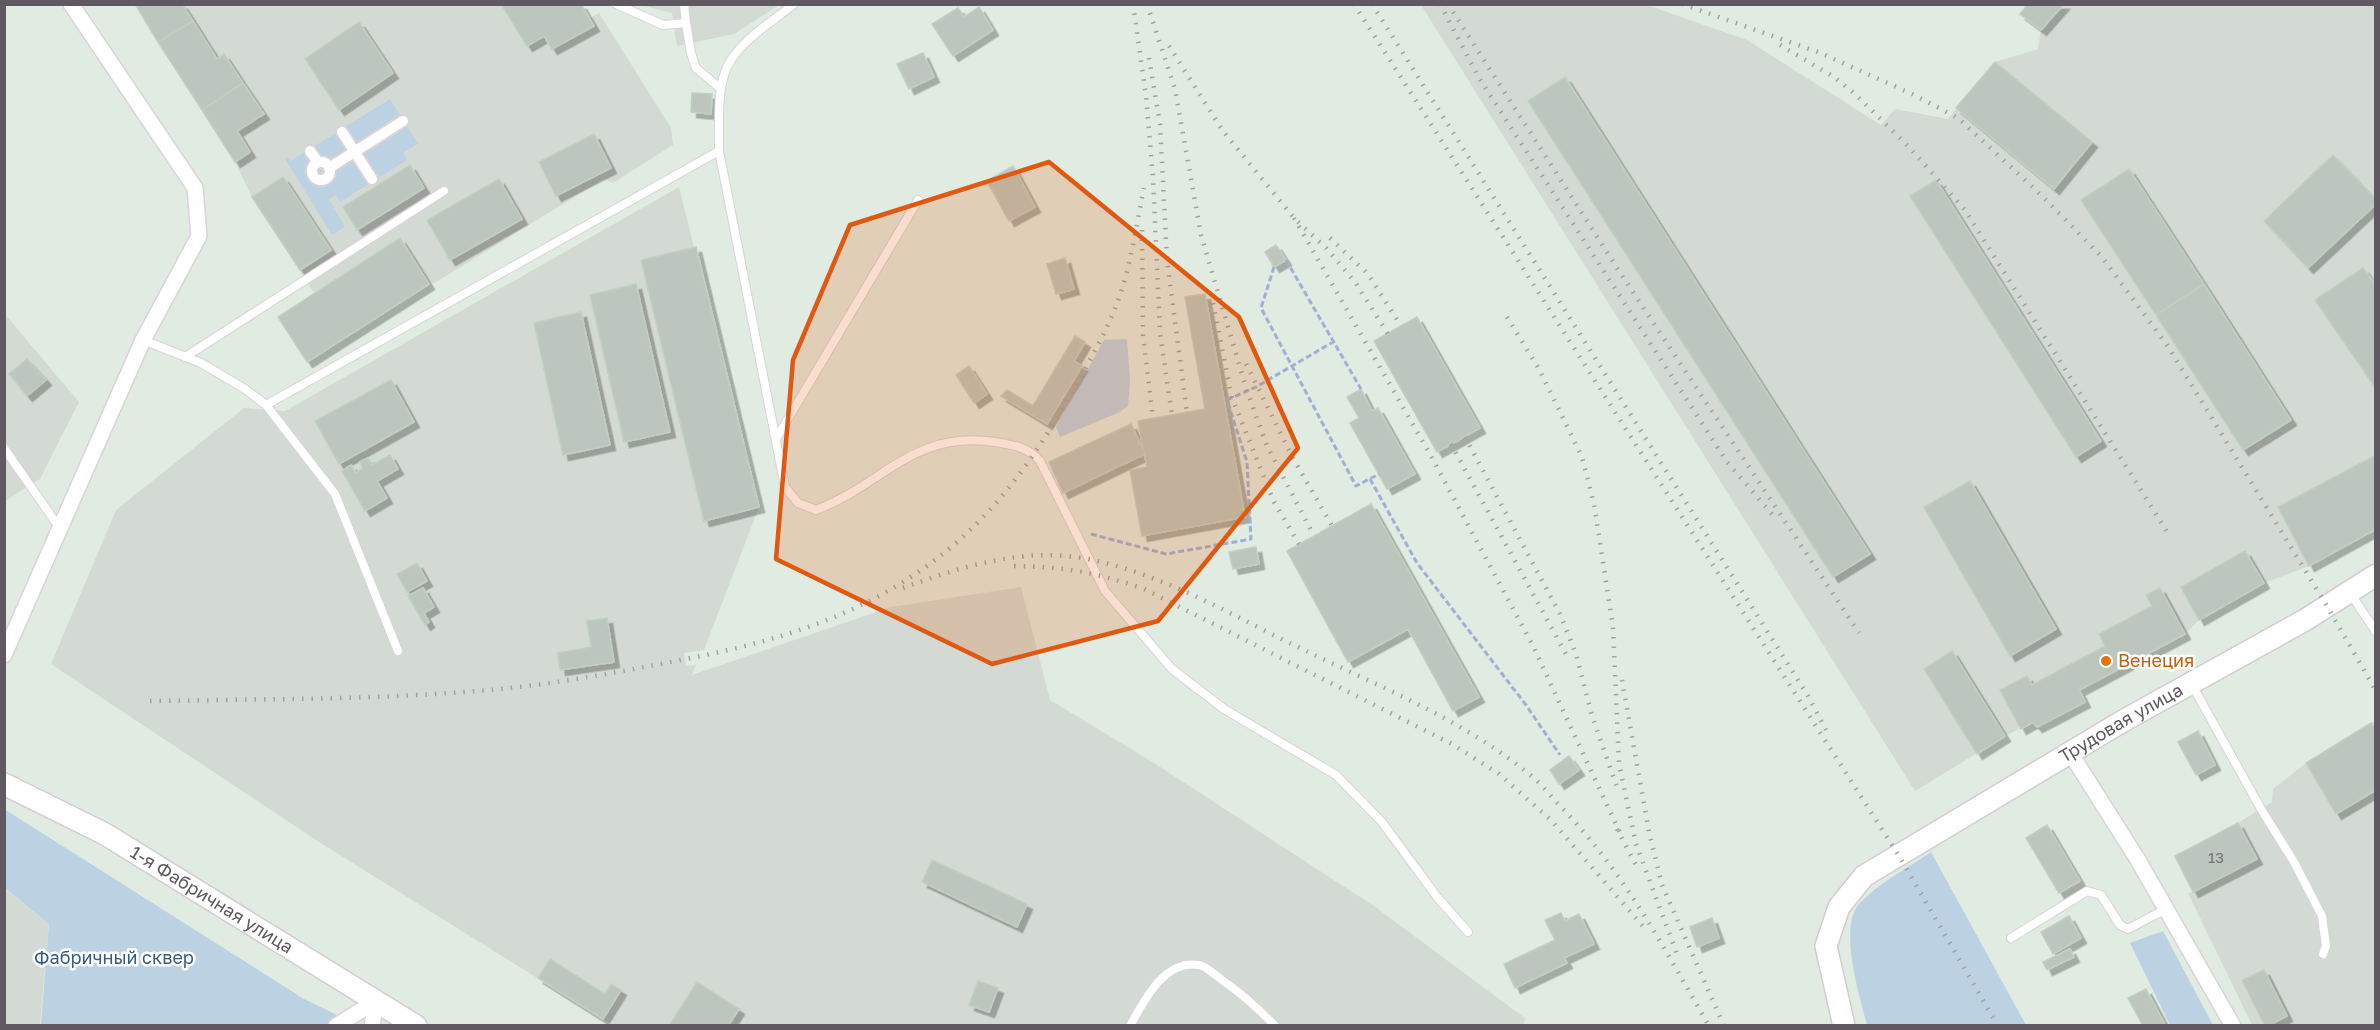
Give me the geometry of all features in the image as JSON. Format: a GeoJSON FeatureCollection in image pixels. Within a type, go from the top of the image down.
{"type":"FeatureCollection","features":[{"type":"Feature","properties":{"kind":"main road","name":"Трудовая улица"},"geometry":{"type":"LineString","coordinates":[[1844,1026],[1826,946],[1839,908],[1864,876],[2191,684],[2305,620],[2376,575]]}},
{"type":"Feature","properties":{"kind":"main road","name":"1-я Фабричная улица"},"geometry":{"type":"LineString","coordinates":[[4,784],[105,834],[416,1026]]}},
{"type":"Feature","properties":{"kind":"street"},"geometry":{"type":"LineString","coordinates":[[4,655],[142,340],[199,236],[195,188],[71,4]]}},
{"type":"Feature","properties":{"kind":"street"},"geometry":{"type":"LineString","coordinates":[[329,168],[403,121]]}},
{"type":"Feature","properties":{"kind":"street"},"geometry":{"type":"LineString","coordinates":[[342,132],[372,179]]}},
{"type":"Feature","properties":{"kind":"street"},"geometry":{"type":"LineString","coordinates":[[310,151],[318,162],[326,163],[329,168],[328,176],[318,179],[312,169],[318,162]]}},
{"type":"Feature","properties":{"kind":"street"},"geometry":{"type":"LineString","coordinates":[[2071,754],[2166,909],[2233,1026]]}},
{"type":"Feature","properties":{"kind":"street"},"geometry":{"type":"LineString","coordinates":[[336,1026],[376,1001]]}},
{"type":"Feature","properties":{"kind":"street"},"geometry":{"type":"LineString","coordinates":[[372,1026],[376,1001]]}},
{"type":"Feature","properties":{"kind":"lane"},"geometry":{"type":"LineString","coordinates":[[616,4],[663,25],[686,23]]}},
{"type":"Feature","properties":{"kind":"lane"},"geometry":{"type":"LineString","coordinates":[[684,4],[690,53],[696,68],[721,89]]}},
{"type":"Feature","properties":{"kind":"lane"},"geometry":{"type":"LineString","coordinates":[[794,4],[756,34],[730,60],[721,89],[719,151],[785,487],[798,503],[816,510],[838,502],[905,458],[932,445],[971,439],[1020,447],[1040,461],[1105,591],[1172,669],[1224,709],[1336,775],[1382,822],[1437,897],[1468,932]]}},
{"type":"Feature","properties":{"kind":"lane"},"geometry":{"type":"LineString","coordinates":[[266,405],[719,151]]}},
{"type":"Feature","properties":{"kind":"lane"},"geometry":{"type":"LineString","coordinates":[[185,357],[444,191]]}},
{"type":"Feature","properties":{"kind":"lane"},"geometry":{"type":"LineString","coordinates":[[776,439],[918,200]]}},
{"type":"Feature","properties":{"kind":"lane"},"geometry":{"type":"LineString","coordinates":[[142,340],[185,357],[245,389],[266,405],[335,494],[398,651]]}},
{"type":"Feature","properties":{"kind":"lane"},"geometry":{"type":"LineString","coordinates":[[4,448],[60,527]]}},
{"type":"Feature","properties":{"kind":"lane"},"geometry":{"type":"LineString","coordinates":[[2349,592],[2376,632]]}},
{"type":"Feature","properties":{"kind":"lane"},"geometry":{"type":"LineString","coordinates":[[2191,684],[2261,809],[2294,862],[2322,916],[2326,946],[2323,954]]}},
{"type":"Feature","properties":{"kind":"lane"},"geometry":{"type":"LineString","coordinates":[[2011,938],[2087,891],[2101,894],[2120,925],[2128,928],[2166,909]]}},
{"type":"Feature","properties":{"kind":"lane"},"geometry":{"type":"LineString","coordinates":[[1130,1026],[1146,996],[1165,974],[1186,965],[1200,965],[1252,1001],[1275,1026]]}},
{"type":"Feature","properties":{"kind":"path"},"geometry":{"type":"LineString","coordinates":[[1286,260],[1361,389]]}},
{"type":"Feature","properties":{"kind":"path"},"geometry":{"type":"LineString","coordinates":[[1274,267],[1261,308],[1290,367],[1356,486],[1378,474]]}},
{"type":"Feature","properties":{"kind":"path"},"geometry":{"type":"LineString","coordinates":[[1074,530],[1166,554],[1251,538],[1247,462],[1227,400],[1333,342]]}},
{"type":"Feature","properties":{"kind":"path"},"geometry":{"type":"LineString","coordinates":[[1370,479],[1417,563],[1526,705],[1560,755]]}},
{"type":"Feature","properties":{"kind":"highlighted area"},"geometry":{"type":"Polygon","coordinates":[[[1049,162],[1239,317],[1298,448],[1158,621],[992,664],[776,559],[793,360],[850,225],[1049,162]]]}},
{"type":"Feature","properties":{"kind":"shaded area"},"geometry":{"type":"Polygon","coordinates":[[[135,5],[581,5],[589,19],[599,13],[671,128],[673,145],[613,183],[604,179],[436,282],[429,284],[307,362],[278,317],[314,293],[252,197],[235,162],[135,5]]]}},
{"type":"Feature","properties":{"kind":"shaded area"},"geometry":{"type":"Polygon","coordinates":[[[641,5],[779,5],[734,34],[677,46],[672,13],[641,5]]]}},
{"type":"Feature","properties":{"kind":"shaded area"},"geometry":{"type":"Polygon","coordinates":[[[1421,5],[1647,5],[1747,40],[1881,125],[1895,109],[1948,119],[1995,62],[2038,49],[2041,30],[2053,5],[2375,5],[2375,529],[2309,566],[2264,583],[2199,620],[2185,634],[2080,690],[2085,702],[2037,727],[2033,722],[2005,736],[1915,791],[1421,5]]]}},
{"type":"Feature","properties":{"kind":"shaded area"},"geometry":{"type":"Polygon","coordinates":[[[679,187],[759,507],[704,650],[684,653],[686,666],[696,665],[692,675],[891,607],[1021,587],[1050,700],[1154,763],[1374,906],[1526,1019],[1522,1026],[613,1025],[319,842],[51,664],[116,510],[244,408],[285,411],[679,187]]]}},
{"type":"Feature","properties":{"kind":"shaded area"},"geometry":{"type":"Polygon","coordinates":[[[4,313],[79,402],[40,479],[5,501],[4,313]]]}},
{"type":"Feature","properties":{"kind":"shaded area"},"geometry":{"type":"Polygon","coordinates":[[[2375,721],[2375,1025],[2252,1025],[2188,893],[2193,892],[2175,856],[2238,823],[2272,802],[2273,789],[2306,763],[2375,721]]]}},
{"type":"Feature","properties":{"kind":"shaded area"},"geometry":{"type":"Polygon","coordinates":[[[4,888],[49,924],[40,1025],[5,1025],[4,888]]]}},
{"type":"Feature","properties":{"kind":"green space"},"geometry":{"type":"Polygon","coordinates":[[[390,99],[418,144],[403,153],[407,160],[340,202],[336,195],[329,199],[345,227],[332,235],[285,159],[288,157],[291,161],[390,99]]]}},
{"type":"Feature","properties":{"kind":"green space"},"geometry":{"type":"Polygon","coordinates":[[[1127,339],[1130,381],[1128,406],[1120,412],[1060,437],[1056,427],[1104,340],[1127,339]]]}},
{"type":"Feature","properties":{"kind":"green space","name":"Фабричный сквер"},"geometry":{"type":"Polygon","coordinates":[[[4,809],[304,999],[358,1025],[41,1025],[49,924],[5,888],[4,809]]]}},
{"type":"Feature","properties":{"kind":"green space"},"geometry":{"type":"Polygon","coordinates":[[[1931,852],[2026,1025],[1867,1025],[1850,945],[1853,915],[1859,904],[1875,889],[1931,852]]]}},
{"type":"Feature","properties":{"kind":"green space"},"geometry":{"type":"Polygon","coordinates":[[[2163,931],[2213,1025],[2170,1025],[2130,943],[2163,931]]]}},
{"type":"Feature","properties":{"kind":"building"},"geometry":{"type":"Polygon","coordinates":[[[135,4],[182,4],[193,21],[158,42],[135,4]]]}},
{"type":"Feature","properties":{"kind":"building"},"geometry":{"type":"Polygon","coordinates":[[[501,4],[581,4],[594,26],[552,49],[544,36],[527,46],[501,4]]]}},
{"type":"Feature","properties":{"kind":"building"},"geometry":{"type":"Polygon","coordinates":[[[2028,4],[2064,4],[2041,30],[2020,14],[2028,4]]]}},
{"type":"Feature","properties":{"kind":"building"},"geometry":{"type":"Polygon","coordinates":[[[979,7],[993,30],[953,56],[932,24],[958,8],[964,17],[979,7]]]}},
{"type":"Feature","properties":{"kind":"building"},"geometry":{"type":"Polygon","coordinates":[[[193,21],[217,59],[224,54],[243,83],[202,110],[158,42],[193,21]]]}},
{"type":"Feature","properties":{"kind":"building"},"geometry":{"type":"Polygon","coordinates":[[[359,22],[393,73],[339,110],[305,59],[359,22]]]}},
{"type":"Feature","properties":{"kind":"building"},"geometry":{"type":"Polygon","coordinates":[[[923,53],[934,77],[909,89],[897,64],[923,53]]]}},
{"type":"Feature","properties":{"kind":"building"},"geometry":{"type":"Polygon","coordinates":[[[1995,62],[2092,142],[2054,189],[1956,108],[1995,62]]]}},
{"type":"Feature","properties":{"kind":"building"},"geometry":{"type":"Polygon","coordinates":[[[1565,77],[1870,554],[1833,577],[1528,101],[1565,77]]]}},
{"type":"Feature","properties":{"kind":"building"},"geometry":{"type":"Polygon","coordinates":[[[243,83],[264,114],[237,131],[250,152],[235,162],[202,110],[243,83]]]}},
{"type":"Feature","properties":{"kind":"building"},"geometry":{"type":"Polygon","coordinates":[[[692,93],[712,94],[711,114],[691,112],[692,93]]]}},
{"type":"Feature","properties":{"kind":"building"},"geometry":{"type":"Polygon","coordinates":[[[594,134],[611,168],[556,196],[539,162],[594,134]]]}},
{"type":"Feature","properties":{"kind":"building"},"geometry":{"type":"Polygon","coordinates":[[[2333,155],[2376,200],[2376,204],[2308,268],[2264,221],[2333,155]]]}},
{"type":"Feature","properties":{"kind":"building"},"geometry":{"type":"Polygon","coordinates":[[[410,165],[424,188],[357,230],[343,207],[410,165]]]}},
{"type":"Feature","properties":{"kind":"building"},"geometry":{"type":"Polygon","coordinates":[[[1013,166],[1035,207],[1009,221],[987,181],[1013,166]]]}},
{"type":"Feature","properties":{"kind":"building"},"geometry":{"type":"Polygon","coordinates":[[[2129,169],[2204,284],[2156,315],[2081,200],[2129,169]]]}},
{"type":"Feature","properties":{"kind":"building"},"geometry":{"type":"Polygon","coordinates":[[[283,177],[331,250],[300,270],[252,197],[283,177]]]}},
{"type":"Feature","properties":{"kind":"building"},"geometry":{"type":"Polygon","coordinates":[[[499,179],[522,219],[450,260],[427,220],[499,179]]]}},
{"type":"Feature","properties":{"kind":"building"},"geometry":{"type":"Polygon","coordinates":[[[1936,180],[2101,441],[2076,457],[1910,196],[1936,180]]]}},
{"type":"Feature","properties":{"kind":"building"},"geometry":{"type":"Polygon","coordinates":[[[400,238],[429,284],[307,362],[278,317],[400,238]]]}},
{"type":"Feature","properties":{"kind":"building"},"geometry":{"type":"Polygon","coordinates":[[[1276,245],[1286,260],[1274,267],[1265,252],[1276,245]]]}},
{"type":"Feature","properties":{"kind":"building"},"geometry":{"type":"Polygon","coordinates":[[[696,247],[759,507],[704,521],[641,260],[696,247]]]}},
{"type":"Feature","properties":{"kind":"building"},"geometry":{"type":"Polygon","coordinates":[[[1065,258],[1074,289],[1056,294],[1047,264],[1065,258]]]}},
{"type":"Feature","properties":{"kind":"building"},"geometry":{"type":"Polygon","coordinates":[[[2363,268],[2376,285],[2376,389],[2315,300],[2363,268]]]}},
{"type":"Feature","properties":{"kind":"building"},"geometry":{"type":"Polygon","coordinates":[[[636,284],[670,432],[624,442],[590,295],[636,284]]]}},
{"type":"Feature","properties":{"kind":"building"},"geometry":{"type":"Polygon","coordinates":[[[2204,284],[2291,420],[2243,450],[2156,315],[2204,284]]]}},
{"type":"Feature","properties":{"kind":"building"},"geometry":{"type":"Polygon","coordinates":[[[1205,294],[1245,517],[1142,536],[1130,470],[1147,467],[1138,421],[1205,409],[1185,297],[1205,294]]]}},
{"type":"Feature","properties":{"kind":"building"},"geometry":{"type":"Polygon","coordinates":[[[581,312],[610,445],[563,455],[534,323],[581,312]]]}},
{"type":"Feature","properties":{"kind":"building"},"geometry":{"type":"Polygon","coordinates":[[[1417,317],[1480,428],[1437,452],[1374,341],[1417,317]]]}},
{"type":"Feature","properties":{"kind":"building"},"geometry":{"type":"Polygon","coordinates":[[[1075,336],[1085,342],[1074,361],[1082,366],[1047,424],[1001,396],[1007,390],[1033,406],[1075,336]]]}},
{"type":"Feature","properties":{"kind":"building"},"geometry":{"type":"Polygon","coordinates":[[[27,359],[46,380],[27,396],[9,374],[27,359]]]}},
{"type":"Feature","properties":{"kind":"building"},"geometry":{"type":"Polygon","coordinates":[[[969,366],[987,394],[974,403],[956,375],[969,366]]]}},
{"type":"Feature","properties":{"kind":"building"},"geometry":{"type":"Polygon","coordinates":[[[391,380],[414,422],[339,464],[315,421],[391,380]]]}},
{"type":"Feature","properties":{"kind":"building"},"geometry":{"type":"Polygon","coordinates":[[[1361,389],[1372,411],[1378,408],[1415,474],[1387,489],[1350,423],[1359,418],[1347,397],[1361,389]]]}},
{"type":"Feature","properties":{"kind":"building"},"geometry":{"type":"Polygon","coordinates":[[[1131,424],[1145,454],[1063,493],[1049,462],[1131,424]]]}},
{"type":"Feature","properties":{"kind":"building"},"geometry":{"type":"Polygon","coordinates":[[[390,455],[398,469],[377,481],[387,498],[365,511],[342,471],[351,465],[356,473],[363,469],[360,462],[368,458],[372,465],[390,455]]]}},
{"type":"Feature","properties":{"kind":"building"},"geometry":{"type":"Polygon","coordinates":[[[2376,455],[2376,529],[2309,566],[2278,507],[2376,455]]]}},
{"type":"Feature","properties":{"kind":"building"},"geometry":{"type":"Polygon","coordinates":[[[1970,481],[2056,629],[2010,656],[1924,507],[1970,481]]]}},
{"type":"Feature","properties":{"kind":"building"},"geometry":{"type":"Polygon","coordinates":[[[1371,504],[1479,697],[1453,711],[1408,629],[1348,662],[1287,551],[1371,504]]]}},
{"type":"Feature","properties":{"kind":"building"},"geometry":{"type":"Polygon","coordinates":[[[1256,547],[1259,564],[1233,569],[1229,552],[1256,547]]]}},
{"type":"Feature","properties":{"kind":"building"},"geometry":{"type":"Polygon","coordinates":[[[2245,551],[2264,583],[2199,620],[2181,587],[2245,551]]]}},
{"type":"Feature","properties":{"kind":"building"},"geometry":{"type":"Polygon","coordinates":[[[417,563],[427,581],[407,592],[397,574],[417,563]]]}},
{"type":"Feature","properties":{"kind":"building"},"geometry":{"type":"Polygon","coordinates":[[[423,588],[434,607],[424,613],[429,622],[425,625],[408,596],[423,588]]]}},
{"type":"Feature","properties":{"kind":"building","name":"Венеция"},"geometry":{"type":"Polygon","coordinates":[[[2160,588],[2185,634],[2079,690],[2085,702],[2037,727],[2033,722],[2021,729],[2000,690],[2027,676],[2032,685],[2105,646],[2099,634],[2152,606],[2146,595],[2160,588]]]}},
{"type":"Feature","properties":{"kind":"building"},"geometry":{"type":"Polygon","coordinates":[[[607,618],[614,662],[560,670],[558,653],[591,647],[587,621],[607,618]]]}},
{"type":"Feature","properties":{"kind":"building"},"geometry":{"type":"Polygon","coordinates":[[[1952,651],[2005,736],[1977,754],[1924,669],[1952,651]]]}},
{"type":"Feature","properties":{"kind":"building"},"geometry":{"type":"Polygon","coordinates":[[[2371,723],[2376,730],[2376,790],[2336,814],[2306,763],[2371,723]]]}},
{"type":"Feature","properties":{"kind":"building"},"geometry":{"type":"Polygon","coordinates":[[[2198,731],[2215,765],[2196,775],[2178,742],[2198,731]]]}},
{"type":"Feature","properties":{"kind":"building"},"geometry":{"type":"Polygon","coordinates":[[[1569,756],[1579,770],[1559,784],[1550,770],[1569,756]]]}},
{"type":"Feature","properties":{"kind":"building"},"geometry":{"type":"Polygon","coordinates":[[[2238,823],[2257,859],[2193,892],[2175,856],[2238,823]]]}},
{"type":"Feature","properties":{"kind":"building"},"geometry":{"type":"Polygon","coordinates":[[[2047,825],[2080,881],[2059,893],[2026,838],[2047,825]]]}},
{"type":"Feature","properties":{"kind":"building"},"geometry":{"type":"Polygon","coordinates":[[[932,860],[1027,904],[1017,927],[922,882],[932,860]]]}},
{"type":"Feature","properties":{"kind":"building"},"geometry":{"type":"Polygon","coordinates":[[[1561,913],[1565,921],[1579,914],[1594,944],[1564,958],[1567,963],[1515,988],[1504,964],[1555,940],[1545,920],[1561,913]]]}},
{"type":"Feature","properties":{"kind":"building"},"geometry":{"type":"Polygon","coordinates":[[[2069,916],[2081,938],[2053,954],[2041,932],[2069,916]]]}},
{"type":"Feature","properties":{"kind":"building"},"geometry":{"type":"Polygon","coordinates":[[[1712,918],[1719,938],[1697,947],[1690,927],[1712,918]]]}},
{"type":"Feature","properties":{"kind":"building"},"geometry":{"type":"Polygon","coordinates":[[[2070,949],[2074,957],[2047,970],[2043,962],[2070,949]]]}},
{"type":"Feature","properties":{"kind":"building"},"geometry":{"type":"Polygon","coordinates":[[[550,959],[605,994],[611,984],[621,990],[603,1019],[538,978],[550,959]]]}},
{"type":"Feature","properties":{"kind":"building"},"geometry":{"type":"Polygon","coordinates":[[[2264,970],[2287,1016],[2268,1026],[2265,1026],[2242,980],[2264,970]]]}},
{"type":"Feature","properties":{"kind":"building"},"geometry":{"type":"Polygon","coordinates":[[[978,981],[998,988],[989,1012],[969,1005],[978,981]]]}},
{"type":"Feature","properties":{"kind":"building"},"geometry":{"type":"Polygon","coordinates":[[[697,982],[739,1009],[728,1026],[669,1026],[697,982]]]}},
{"type":"Feature","properties":{"kind":"building"},"geometry":{"type":"Polygon","coordinates":[[[2146,989],[2164,1023],[2160,1026],[2143,1026],[2128,998],[2146,989]]]}},
{"type":"Feature","properties":{"kind":"railway"},"geometry":{"type":"LineString","coordinates":[[1133,4],[1146,96],[1153,178],[1160,333],[1172,415]]}},
{"type":"Feature","properties":{"kind":"railway"},"geometry":{"type":"LineString","coordinates":[[1147,4],[1175,89],[1201,235],[1247,391],[1267,446],[1314,536]]}},
{"type":"Feature","properties":{"kind":"railway"},"geometry":{"type":"LineString","coordinates":[[1354,4],[1899,856],[1998,1026]]}},
{"type":"Feature","properties":{"kind":"railway"},"geometry":{"type":"LineString","coordinates":[[1372,4],[1808,696],[1826,730]]}},
{"type":"Feature","properties":{"kind":"railway"},"geometry":{"type":"LineString","coordinates":[[1440,4],[1479,78],[1727,462],[1772,514]]}},
{"type":"Feature","properties":{"kind":"railway"},"geometry":{"type":"LineString","coordinates":[[1448,4],[1619,271],[1859,633]]}},
{"type":"Feature","properties":{"kind":"railway"},"geometry":{"type":"LineString","coordinates":[[1682,4],[1818,52],[1912,94],[1958,118],[2039,193],[2101,256],[2167,345],[2327,606],[2376,691]]}},
{"type":"Feature","properties":{"kind":"railway"},"geometry":{"type":"LineString","coordinates":[[1780,45],[1834,77],[1855,94],[1909,147],[1965,210],[2169,535]]}},
{"type":"Feature","properties":{"kind":"railway"},"geometry":{"type":"LineString","coordinates":[[1169,46],[1223,131],[1294,218],[1326,248],[1355,282],[1388,334]]}},
{"type":"Feature","properties":{"kind":"railway"},"geometry":{"type":"LineString","coordinates":[[1149,58],[1160,124],[1167,260],[1187,413]]}},
{"type":"Feature","properties":{"kind":"railway"},"geometry":{"type":"LineString","coordinates":[[150,701],[395,696],[543,684],[691,658],[761,642],[861,605],[893,588],[948,550],[991,509],[1028,463],[1060,413],[1117,305],[1128,266],[1144,188]]}},
{"type":"Feature","properties":{"kind":"railway"},"geometry":{"type":"LineString","coordinates":[[1294,218],[1431,456],[1533,646],[1621,835]]}},
{"type":"Feature","properties":{"kind":"railway"},"geometry":{"type":"LineString","coordinates":[[1142,230],[1143,335],[1153,419]]}},
{"type":"Feature","properties":{"kind":"railway"},"geometry":{"type":"LineString","coordinates":[[1330,238],[1368,274],[1401,326]]}},
{"type":"Feature","properties":{"kind":"railway"},"geometry":{"type":"LineString","coordinates":[[1213,303],[1232,398],[1274,502],[1299,544]]}},
{"type":"Feature","properties":{"kind":"railway"},"geometry":{"type":"LineString","coordinates":[[1507,317],[1539,369],[1582,457],[1594,504],[1613,627],[1619,764],[1636,844],[1678,957]]}},
{"type":"Feature","properties":{"kind":"railway"},"geometry":{"type":"LineString","coordinates":[[1246,364],[1293,458],[1332,526]]}},
{"type":"Feature","properties":{"kind":"railway"},"geometry":{"type":"LineString","coordinates":[[1465,437],[1560,614],[1576,654],[1592,716],[1618,790]]}},
{"type":"Feature","properties":{"kind":"railway"},"geometry":{"type":"LineString","coordinates":[[1451,444],[1568,658]]}},
{"type":"Feature","properties":{"kind":"railway"},"geometry":{"type":"LineString","coordinates":[[903,588],[948,572],[1017,557],[1041,555],[1088,559],[1144,575],[1199,598],[1450,721],[1478,737],[1534,779],[1584,832],[1624,884],[1709,1026]]}},
{"type":"Feature","properties":{"kind":"railway"},"geometry":{"type":"LineString","coordinates":[[1014,566],[1079,571],[1142,588],[1452,744],[1499,774],[1551,820],[1647,931]]}},
{"type":"Feature","properties":{"kind":"railway"},"geometry":{"type":"LineString","coordinates":[[1622,680],[1649,832],[1662,885],[1724,1026]]}},
{"type":"Feature","properties":{"kind":"railway"},"geometry":{"type":"LineString","coordinates":[[1617,829],[1638,869]]}},
{"type":"Feature","properties":{"kind":"place","name":"Венеция"},"geometry":{"type":"Point","coordinates":[2106,661]}}]}
